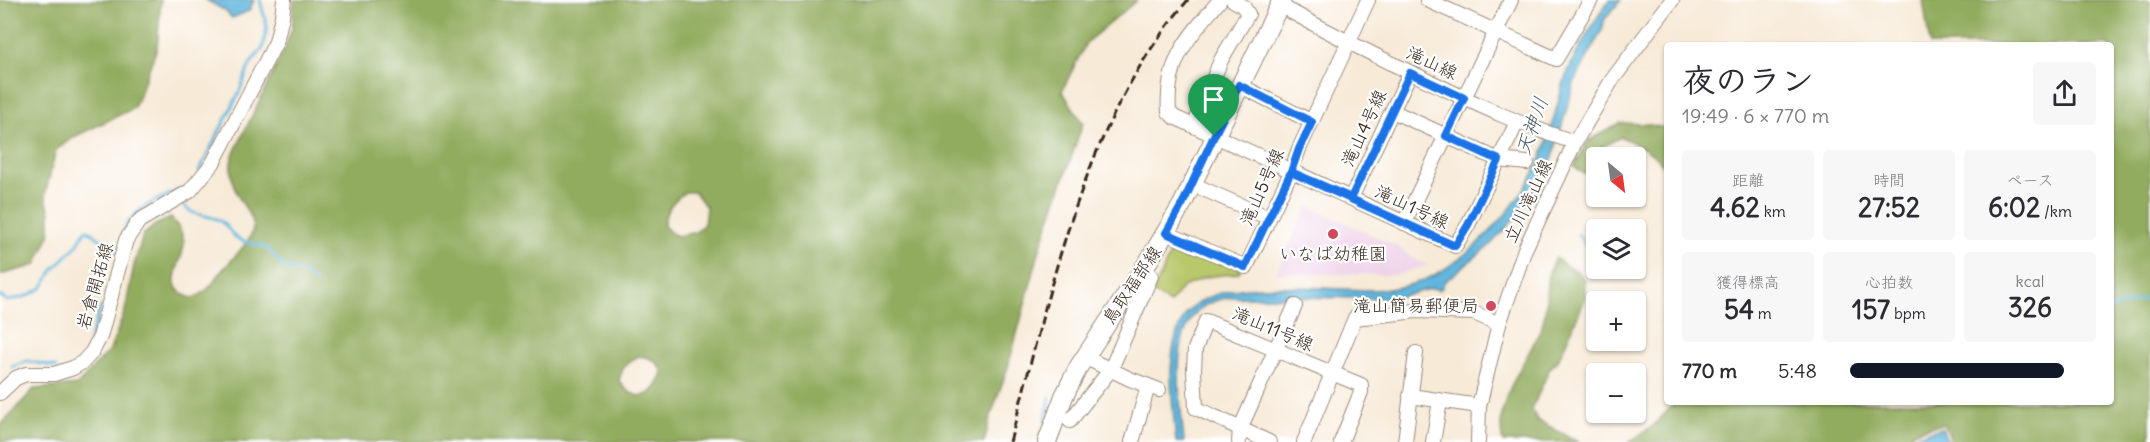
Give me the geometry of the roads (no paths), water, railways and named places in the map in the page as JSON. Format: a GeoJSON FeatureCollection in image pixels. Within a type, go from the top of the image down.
{"type":"FeatureCollection","features":[{"type":"Feature","properties":{"kind":"main road","name":"鳥取福部線"},"geometry":{"type":"LineString","coordinates":[[1047,442],[1064,396],[1084,357],[1166,233],[1192,184],[1277,2]]}},
{"type":"Feature","properties":{"kind":"street","name":"岩倉開拓線"},"geometry":{"type":"LineString","coordinates":[[0,393],[16,378],[26,374],[54,374],[73,368],[83,362],[92,352],[100,337],[126,240],[140,221],[190,192],[213,164],[276,42],[284,0]]}},
{"type":"Feature","properties":{"kind":"street","name":"滝山1号線"},"geometry":{"type":"LineString","coordinates":[[1220,0],[1183,47],[1172,71],[1169,86],[1169,112],[1174,117],[1214,136],[1455,246],[1468,225],[1517,122]]}},
{"type":"Feature","properties":{"kind":"street"},"geometry":{"type":"LineString","coordinates":[[1194,126],[1221,60],[1248,14],[1243,6],[1233,0]]}},
{"type":"Feature","properties":{"kind":"street","name":"滝山5号線"},"geometry":{"type":"LineString","coordinates":[[1166,233],[1243,272],[1291,172],[1299,149],[1368,0]]}},
{"type":"Feature","properties":{"kind":"street"},"geometry":{"type":"LineString","coordinates":[[1404,223],[1510,0]]}},
{"type":"Feature","properties":{"kind":"street"},"geometry":{"type":"LineString","coordinates":[[1433,1],[1494,32],[1556,59],[1591,0]]}},
{"type":"Feature","properties":{"kind":"street","name":"立川滝山線"},"geometry":{"type":"LineString","coordinates":[[1478,442],[1479,406],[1499,324],[1525,249],[1569,140],[1672,0]]}},
{"type":"Feature","properties":{"kind":"street","name":"滝山線"},"geometry":{"type":"LineString","coordinates":[[1277,2],[1349,44],[1410,73],[1517,122],[1569,140]]}},
{"type":"Feature","properties":{"kind":"street","name":"滝山4号線"},"geometry":{"type":"LineString","coordinates":[[1351,198],[1410,73]]}},
{"type":"Feature","properties":{"kind":"street"},"geometry":{"type":"LineString","coordinates":[[1239,85],[1312,122]]}},
{"type":"Feature","properties":{"kind":"street"},"geometry":{"type":"LineString","coordinates":[[1392,111],[1499,160],[1527,163]]}},
{"type":"Feature","properties":{"kind":"street"},"geometry":{"type":"LineString","coordinates":[[1192,184],[1269,218]]}},
{"type":"Feature","properties":{"kind":"street"},"geometry":{"type":"LineString","coordinates":[[1070,421],[1111,369],[1151,276]]}},
{"type":"Feature","properties":{"kind":"street"},"geometry":{"type":"LineString","coordinates":[[1239,435],[1295,306]]}},
{"type":"Feature","properties":{"kind":"street"},"geometry":{"type":"LineString","coordinates":[[1304,442],[1355,318],[1416,311],[1473,313],[1499,324]]}},
{"type":"Feature","properties":{"kind":"street","name":"滝山11号線"},"geometry":{"type":"LineString","coordinates":[[1269,442],[1239,435],[1196,408],[1194,370],[1196,349],[1204,320],[1361,385],[1361,392],[1341,442]]}},
{"type":"Feature","properties":{"kind":"street"},"geometry":{"type":"LineString","coordinates":[[1405,442],[1416,353]]}},
{"type":"Feature","properties":{"kind":"street"},"geometry":{"type":"LineString","coordinates":[[1084,357],[1154,388],[1132,442]]}},
{"type":"Feature","properties":{"kind":"street"},"geometry":{"type":"LineString","coordinates":[[1410,396],[1479,406]]}},
{"type":"Feature","properties":{"kind":"street"},"geometry":{"type":"LineString","coordinates":[[1433,442],[1440,400]]}},
{"type":"Feature","properties":{"kind":"water"},"geometry":{"type":"Polygon","coordinates":[[[206,0],[254,0],[249,11],[232,18],[224,10],[206,0]]]}},
{"type":"Feature","properties":{"kind":"water"},"geometry":{"type":"Polygon","coordinates":[[[1609,0],[1621,0],[1604,20],[1603,28],[1574,83],[1552,160],[1533,193],[1508,226],[1489,246],[1444,282],[1442,288],[1438,290],[1433,288],[1396,298],[1235,297],[1211,302],[1204,306],[1192,317],[1185,331],[1181,349],[1179,389],[1184,442],[1176,442],[1171,380],[1173,350],[1182,321],[1197,304],[1219,294],[1246,288],[1308,287],[1367,290],[1402,287],[1424,280],[1453,263],[1473,248],[1493,228],[1528,183],[1545,148],[1569,69],[1609,0]]]}},
{"type":"Feature","properties":{"kind":"water"},"geometry":{"type":"Polygon","coordinates":[[[1942,428],[1948,442],[1914,442],[1917,435],[1942,428]]]}},
{"type":"Feature","properties":{"kind":"waterway"},"geometry":{"type":"LineString","coordinates":[[199,171],[239,93],[250,64],[263,48],[267,27],[260,0]]}},
{"type":"Feature","properties":{"kind":"waterway"},"geometry":{"type":"LineString","coordinates":[[122,236],[126,226],[138,211],[182,188]]}},
{"type":"Feature","properties":{"kind":"waterway"},"geometry":{"type":"LineString","coordinates":[[182,203],[194,213],[219,220],[235,237],[266,248],[282,265],[306,275],[315,282]]}},
{"type":"Feature","properties":{"kind":"waterway"},"geometry":{"type":"LineString","coordinates":[[0,296],[8,301],[27,296],[42,288],[54,269],[77,245],[85,231],[88,230],[117,252]]}},
{"type":"Feature","properties":{"kind":"waterway"},"geometry":{"type":"LineString","coordinates":[[1578,234],[1586,246]]}},
{"type":"Feature","properties":{"kind":"waterway"},"geometry":{"type":"LineString","coordinates":[[2114,308],[2150,298]]}},
{"type":"Feature","properties":{"kind":"waterway"},"geometry":{"type":"LineString","coordinates":[[89,343],[101,307]]}},
{"type":"Feature","properties":{"kind":"waterway"},"geometry":{"type":"LineString","coordinates":[[12,367],[28,361],[56,367]]}},
{"type":"Feature","properties":{"kind":"waterway"},"geometry":{"type":"LineString","coordinates":[[1045,423],[1050,397]]}},
{"type":"Feature","properties":{"kind":"railway"},"geometry":{"type":"LineString","coordinates":[[1010,442],[1056,268],[1096,154],[1121,100],[1152,48],[1188,0]]}},
{"type":"Feature","properties":{"kind":"place","name":"いなば幼稚園"},"geometry":{"type":"Point","coordinates":[1333,234]}},
{"type":"Feature","properties":{"kind":"place","name":"滝山簡易郵便局"},"geometry":{"type":"Point","coordinates":[1491,306]}},
{"type":"Feature","properties":{"kind":"water label","name":"天神川"},"geometry":{"type":"Point","coordinates":[1532,126]}}]}
